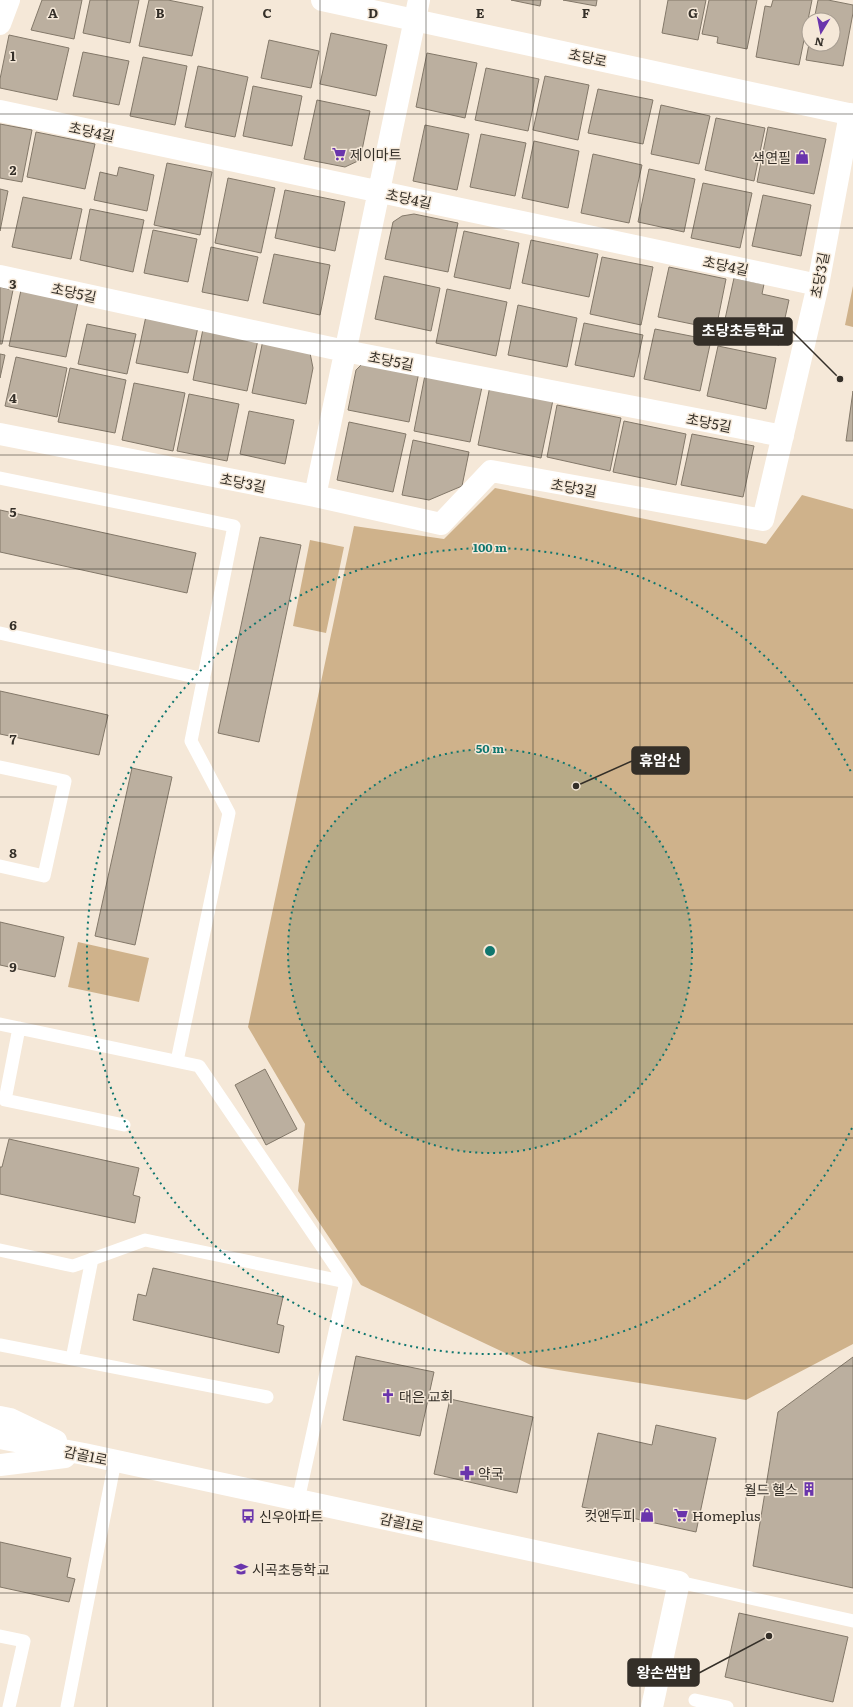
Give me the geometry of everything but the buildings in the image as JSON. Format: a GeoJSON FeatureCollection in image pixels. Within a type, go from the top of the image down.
{"type":"FeatureCollection","features":[{"type":"Feature","properties":{"kind":"street"},"geometry":{"type":"LineString","coordinates":[[0,24],[10,0]]}},
{"type":"Feature","properties":{"kind":"street","name":"초당로"},"geometry":{"type":"LineString","coordinates":[[322,0],[417,10],[851,114]]}},
{"type":"Feature","properties":{"kind":"street"},"geometry":{"type":"LineString","coordinates":[[315,496],[417,10]]}},
{"type":"Feature","properties":{"kind":"street","name":"초당4길"},"geometry":{"type":"LineString","coordinates":[[0,111],[818,285]]}},
{"type":"Feature","properties":{"kind":"street","name":"초당3길"},"geometry":{"type":"LineString","coordinates":[[0,434],[315,496],[441,524],[491,472],[763,520],[818,285],[851,114]]}},
{"type":"Feature","properties":{"kind":"street","name":"초당5길"},"geometry":{"type":"LineString","coordinates":[[0,276],[345,351],[783,436]]}},
{"type":"Feature","properties":{"kind":"street"},"geometry":{"type":"LineString","coordinates":[[0,1417],[10,1419],[84,1454]]}},
{"type":"Feature","properties":{"kind":"street","name":"감골1로"},"geometry":{"type":"LineString","coordinates":[[0,1438],[84,1454],[679,1582]]}},
{"type":"Feature","properties":{"kind":"street"},"geometry":{"type":"LineString","coordinates":[[0,1465],[84,1454]]}},
{"type":"Feature","properties":{"kind":"street"},"geometry":{"type":"LineString","coordinates":[[652,1707],[679,1582]]}},
{"type":"Feature","properties":{"kind":"lane"},"geometry":{"type":"LineString","coordinates":[[0,478],[234,526],[191,741],[229,813],[177,1061]]}},
{"type":"Feature","properties":{"kind":"lane"},"geometry":{"type":"LineString","coordinates":[[0,633],[204,679]]}},
{"type":"Feature","properties":{"kind":"lane"},"geometry":{"type":"LineString","coordinates":[[0,767],[65,781],[44,876],[0,866]]}},
{"type":"Feature","properties":{"kind":"lane"},"geometry":{"type":"LineString","coordinates":[[0,1024],[199,1066],[346,1282],[298,1500]]}},
{"type":"Feature","properties":{"kind":"lane"},"geometry":{"type":"LineString","coordinates":[[19,1028],[5,1100],[124,1125]]}},
{"type":"Feature","properties":{"kind":"lane"},"geometry":{"type":"LineString","coordinates":[[0,1250],[73,1266],[145,1240],[346,1282]]}},
{"type":"Feature","properties":{"kind":"lane"},"geometry":{"type":"LineString","coordinates":[[72,1359],[92,1259]]}},
{"type":"Feature","properties":{"kind":"lane"},"geometry":{"type":"LineString","coordinates":[[0,1345],[267,1397]]}},
{"type":"Feature","properties":{"kind":"lane"},"geometry":{"type":"LineString","coordinates":[[67,1707],[116,1461]]}},
{"type":"Feature","properties":{"kind":"lane"},"geometry":{"type":"LineString","coordinates":[[679,1582],[853,1622]]}},
{"type":"Feature","properties":{"kind":"lane"},"geometry":{"type":"LineString","coordinates":[[0,1636],[24,1641],[9,1707]]}},
{"type":"Feature","properties":{"kind":"lane"},"geometry":{"type":"LineString","coordinates":[[696,1700],[727,1707]]}},
{"type":"Feature","properties":{"kind":"shaded area"},"geometry":{"type":"Polygon","coordinates":[[[853,286],[853,327],[845,325],[853,286]]]}},
{"type":"Feature","properties":{"kind":"shaded area"},"geometry":{"type":"Polygon","coordinates":[[[495,488],[766,544],[802,495],[853,509],[853,1344],[746,1400],[533,1366],[361,1285],[298,1191],[305,1124],[248,1027],[354,526],[444,539],[495,488]]]}},
{"type":"Feature","properties":{"kind":"shaded area"},"geometry":{"type":"Polygon","coordinates":[[[310,540],[344,547],[326,633],[293,626],[310,540]]]}},
{"type":"Feature","properties":{"kind":"shaded area"},"geometry":{"type":"Polygon","coordinates":[[[78,942],[149,958],[139,1002],[68,987],[78,942]]]}},
{"type":"Feature","properties":{"kind":"place","name":"제이마트"},"geometry":{"type":"Point","coordinates":[339,154]}},
{"type":"Feature","properties":{"kind":"place","name":"색연필"},"geometry":{"type":"Point","coordinates":[802,157]}},
{"type":"Feature","properties":{"kind":"place","name":"초당초등학교"},"geometry":{"type":"Point","coordinates":[840,379]}},
{"type":"Feature","properties":{"kind":"place","name":"휴암산"},"geometry":{"type":"Point","coordinates":[576,786]}},
{"type":"Feature","properties":{"kind":"place","name":"대은 교회"},"geometry":{"type":"Point","coordinates":[388,1396]}},
{"type":"Feature","properties":{"kind":"place","name":"약국"},"geometry":{"type":"Point","coordinates":[467,1473]}},
{"type":"Feature","properties":{"kind":"place","name":"월드 헬스"},"geometry":{"type":"Point","coordinates":[809,1489]}},
{"type":"Feature","properties":{"kind":"place","name":"컷앤두피"},"geometry":{"type":"Point","coordinates":[647,1515]}},
{"type":"Feature","properties":{"kind":"place","name":"Homeplus"},"geometry":{"type":"Point","coordinates":[681,1515]}},
{"type":"Feature","properties":{"kind":"place","name":"신우아파트"},"geometry":{"type":"Point","coordinates":[248,1516]}},
{"type":"Feature","properties":{"kind":"place","name":"시곡초등학교"},"geometry":{"type":"Point","coordinates":[241,1569]}},
{"type":"Feature","properties":{"kind":"place","name":"왕손쌈밥"},"geometry":{"type":"Point","coordinates":[769,1636]}}]}
